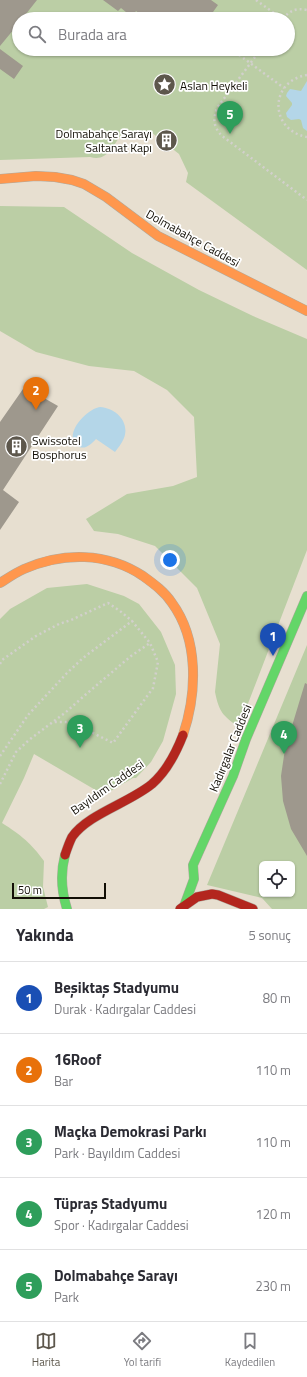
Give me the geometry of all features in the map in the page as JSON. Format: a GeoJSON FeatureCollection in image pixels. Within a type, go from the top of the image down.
{"type":"FeatureCollection","features":[{"type":"Feature","properties":{"kind":"main road","name":"Dolmabahçe Caddesi"},"geometry":{"type":"LineString","coordinates":[[0,179],[58,177],[86,185],[95,189],[140,224],[159,236],[307,311]]}},
{"type":"Feature","properties":{"kind":"main road","name":"Bayıldım Caddesi"},"geometry":{"type":"LineString","coordinates":[[0,583],[24,569],[53,561],[87,557],[120,564],[137,572],[164,591],[177,610],[186,629],[192,651],[194,674],[192,699],[187,720],[174,756],[165,770],[152,784],[90,822],[74,835],[69,844],[61,874],[61,889],[67,909]]}},
{"type":"Feature","properties":{"kind":"main road","name":"Kadırgalar Caddesi"},"geometry":{"type":"LineString","coordinates":[[182,908],[194,879],[193,865],[233,776],[246,739],[307,596]]}},
{"type":"Feature","properties":{"kind":"main road","name":"Bayıldım Caddesi"},"geometry":{"type":"LineString","coordinates":[[57,849],[63,837],[76,822],[148,776],[169,749],[181,708],[184,684],[184,656],[175,629]]}},
{"type":"Feature","properties":{"kind":"main road"},"geometry":{"type":"LineString","coordinates":[[182,908],[190,899],[198,896],[216,895],[230,901],[239,902],[253,909]]}},
{"type":"Feature","properties":{"kind":"path"},"geometry":{"type":"LineString","coordinates":[[256,0],[273,12]]}},
{"type":"Feature","properties":{"kind":"path"},"geometry":{"type":"LineString","coordinates":[[291,12],[294,10],[307,10]]}},
{"type":"Feature","properties":{"kind":"path"},"geometry":{"type":"LineString","coordinates":[[240,56],[284,88]]}},
{"type":"Feature","properties":{"kind":"path"},"geometry":{"type":"LineString","coordinates":[[256,56],[217,108],[214,119],[216,128],[222,136],[307,200]]}},
{"type":"Feature","properties":{"kind":"path"},"geometry":{"type":"LineString","coordinates":[[307,75],[300,76],[292,80],[284,88],[280,96],[278,107],[281,119],[285,126],[300,136],[307,137]]}},
{"type":"Feature","properties":{"kind":"path"},"geometry":{"type":"LineString","coordinates":[[0,664],[2,660],[36,636],[59,624],[108,603],[132,621],[150,644],[158,662],[154,688],[113,743],[71,722],[53,722]]}},
{"type":"Feature","properties":{"kind":"path"},"geometry":{"type":"LineString","coordinates":[[0,756],[28,715],[67,673],[83,658],[132,621]]}},
{"type":"Feature","properties":{"kind":"path"},"geometry":{"type":"LineString","coordinates":[[0,784],[16,752],[131,656],[150,644]]}},
{"type":"Feature","properties":{"kind":"green space"},"geometry":{"type":"Polygon","coordinates":[[[0,0],[307,0],[307,270],[186,182],[188,173],[179,154],[151,132],[132,132],[126,139],[121,135],[112,149],[105,155],[96,158],[0,160],[0,0]]]}},
{"type":"Feature","properties":{"kind":"green space"},"geometry":{"type":"Polygon","coordinates":[[[0,206],[64,207],[132,253],[199,290],[253,316],[307,339],[307,550],[239,727],[222,713],[218,704],[215,692],[220,644],[197,588],[155,546],[118,534],[94,531],[86,519],[127,494],[173,486],[197,477],[194,417],[167,390],[134,371],[89,366],[36,352],[0,331],[0,206]]]}},
{"type":"Feature","properties":{"kind":"green space"},"geometry":{"type":"Polygon","coordinates":[[[87,584],[124,596],[139,604],[161,632],[175,665],[176,694],[163,741],[151,762],[136,778],[133,778],[104,795],[34,754],[2,823],[15,831],[35,849],[44,861],[43,887],[48,907],[44,909],[0,909],[0,619],[10,609],[47,588],[87,584]]]}},
{"type":"Feature","properties":{"kind":"green space"},"geometry":{"type":"Polygon","coordinates":[[[307,645],[307,909],[272,909],[262,898],[207,885],[307,645]]]}},
{"type":"Feature","properties":{"kind":"water"},"geometry":{"type":"Polygon","coordinates":[[[307,81],[307,131],[303,128],[301,120],[291,120],[287,117],[286,113],[292,103],[286,96],[290,89],[301,91],[307,81]]]}},
{"type":"Feature","properties":{"kind":"water"},"geometry":{"type":"Polygon","coordinates":[[[100,407],[116,413],[123,421],[125,427],[124,438],[115,452],[96,439],[82,448],[73,440],[74,430],[81,419],[90,411],[100,407]]]}},
{"type":"Feature","properties":{"kind":"building"},"geometry":{"type":"Polygon","coordinates":[[[0,0],[37,0],[28,12],[12,12],[12,31],[0,46],[0,0]]]}},
{"type":"Feature","properties":{"kind":"building"},"geometry":{"type":"Polygon","coordinates":[[[103,0],[211,0],[218,5],[213,12],[126,12],[121,8],[118,11],[103,0]]]}},
{"type":"Feature","properties":{"kind":"building"},"geometry":{"type":"Polygon","coordinates":[[[0,49],[23,66],[14,79],[0,69],[0,49]]]}},
{"type":"Feature","properties":{"kind":"building","name":"Swissotel Bosphorus"},"geometry":{"type":"Polygon","coordinates":[[[31,385],[37,389],[37,394],[58,406],[3,490],[19,502],[0,530],[0,422],[23,389],[31,385]]]}},
{"type":"Feature","properties":{"kind":"building"},"geometry":{"type":"Polygon","coordinates":[[[305,683],[307,684],[307,856],[291,829],[283,801],[281,776],[285,749],[305,683]]]}},
{"type":"Feature","properties":{"kind":"traffic: fast"},"geometry":{"type":"LineString","coordinates":[[183,909],[194,879],[193,865],[233,776],[246,739],[307,596]]}},
{"type":"Feature","properties":{"kind":"traffic: fast"},"geometry":{"type":"LineString","coordinates":[[65,855],[62,869],[62,882],[63,895],[67,909]]}},
{"type":"Feature","properties":{"kind":"traffic: slow"},"geometry":{"type":"LineString","coordinates":[[0,179],[36,176],[55,177],[84,184],[106,197],[158,236],[307,311]]}},
{"type":"Feature","properties":{"kind":"traffic: slow"},"geometry":{"type":"LineString","coordinates":[[0,583],[39,563],[69,557],[85,557],[115,562],[143,576],[155,585],[169,599],[181,618],[187,633],[191,650],[193,685],[188,719],[183,735]]}},
{"type":"Feature","properties":{"kind":"traffic: jam"},"geometry":{"type":"LineString","coordinates":[[65,855],[72,837],[79,829],[98,815],[143,791],[157,779],[170,761],[183,735]]}},
{"type":"Feature","properties":{"kind":"traffic: jam"},"geometry":{"type":"LineString","coordinates":[[180,909],[197,897],[212,894],[253,909]]}},
{"type":"Feature","properties":{"kind":"place","name":"Aslan Heykeli"},"geometry":{"type":"Point","coordinates":[165,85]}},
{"type":"Feature","properties":{"kind":"place","name":"Dolmabahçe Sarayı"},"geometry":{"type":"Point","coordinates":[230,134]}},
{"type":"Feature","properties":{"kind":"place","name":"Dolmabahçe Sarayı Saltanat Kapı"},"geometry":{"type":"Point","coordinates":[167,140]}},
{"type":"Feature","properties":{"kind":"place","name":"16Roof"},"geometry":{"type":"Point","coordinates":[36,410]}},
{"type":"Feature","properties":{"kind":"place","name":"Swissotel Bosphorus"},"geometry":{"type":"Point","coordinates":[16,447]}},
{"type":"Feature","properties":{"kind":"place","name":"Beşiktaş Stadyumu"},"geometry":{"type":"Point","coordinates":[273,656]}},
{"type":"Feature","properties":{"kind":"place","name":"Maçka Demokrasi Parkı"},"geometry":{"type":"Point","coordinates":[80,748]}},
{"type":"Feature","properties":{"kind":"place","name":"Tüpraş Stadyumu"},"geometry":{"type":"Point","coordinates":[284,754]}}]}
